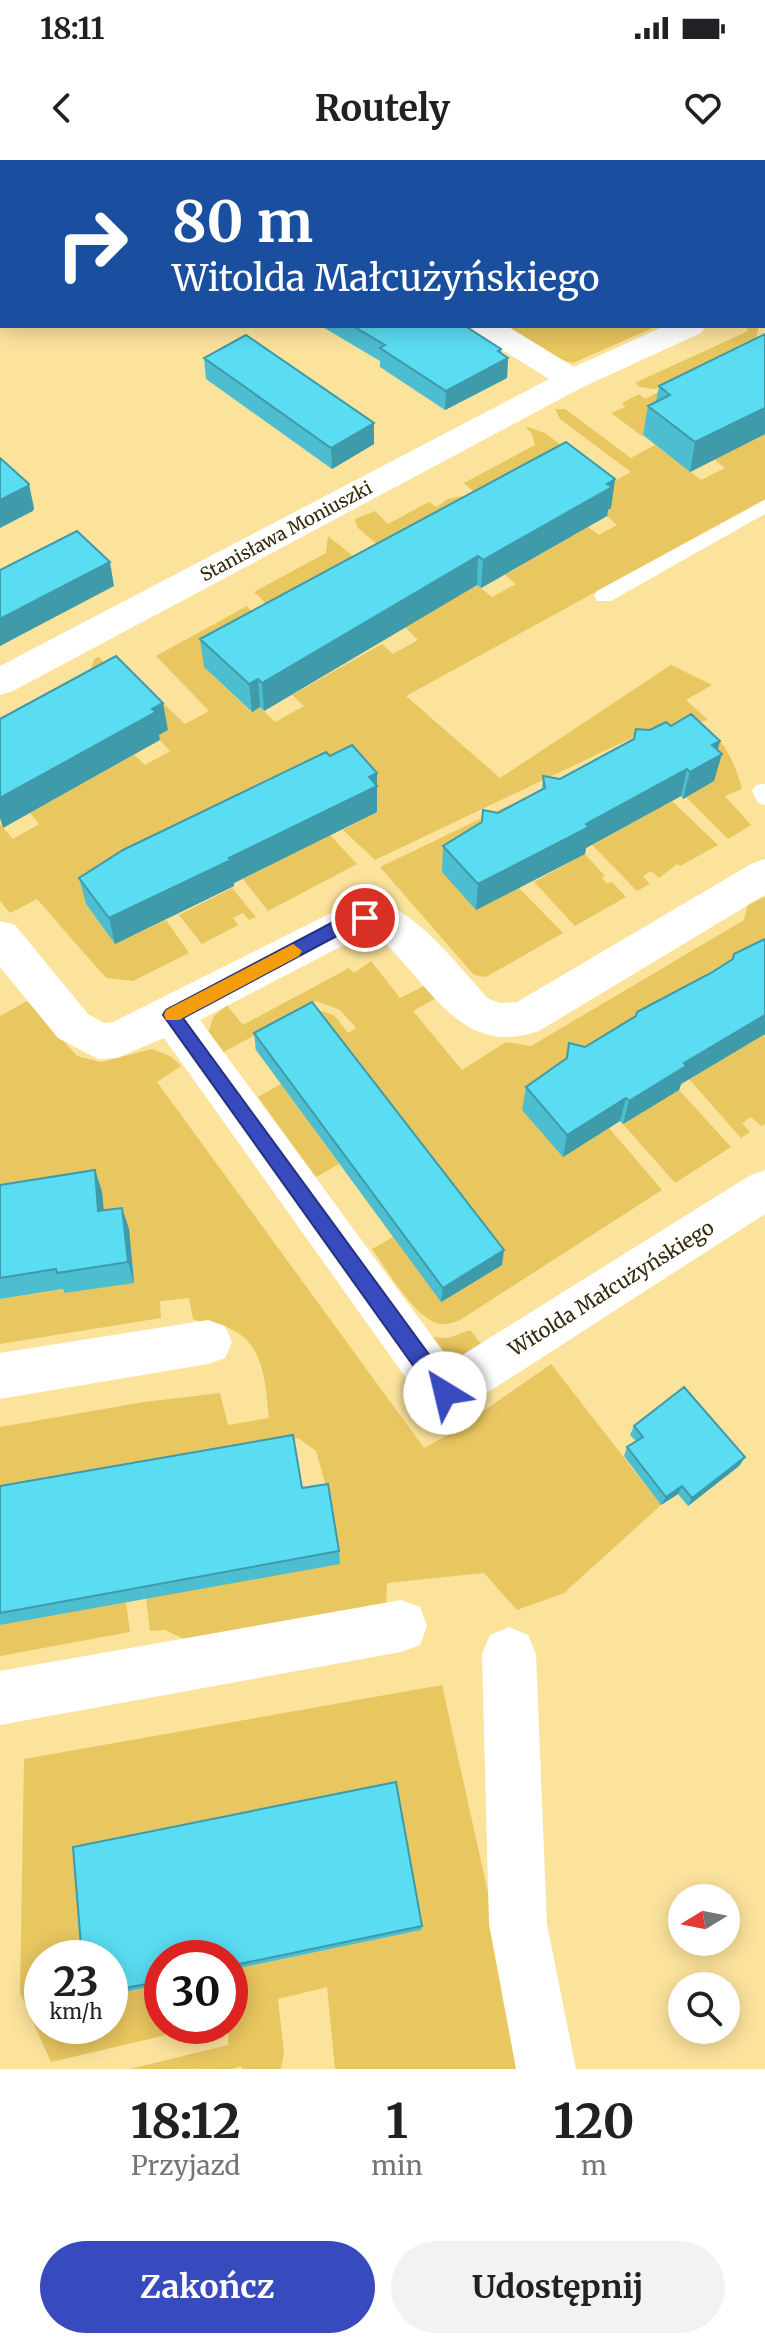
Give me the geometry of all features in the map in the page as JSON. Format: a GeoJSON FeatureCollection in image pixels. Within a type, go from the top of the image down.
{"type":"FeatureCollection","features":[{"type":"Feature","properties":{"kind":"street"},"geometry":{"type":"LineString","coordinates":[[489,328],[572,380]]}},
{"type":"Feature","properties":{"kind":"street","name":"Stanisława Moniuszki"},"geometry":{"type":"LineString","coordinates":[[0,682],[572,380],[686,328]]}},
{"type":"Feature","properties":{"kind":"street"},"geometry":{"type":"LineString","coordinates":[[0,937],[73,1026],[98,1041],[117,1040],[172,1015],[343,925],[365,918],[379,919],[398,930],[474,1011],[498,1021],[524,1019],[765,875]]}},
{"type":"Feature","properties":{"kind":"street","name":"Witolda Małcużyńskiego"},"geometry":{"type":"LineString","coordinates":[[172,1015],[445,1393],[765,1190]]}},
{"type":"Feature","properties":{"kind":"street"},"geometry":{"type":"LineString","coordinates":[[0,1376],[208,1342]]}},
{"type":"Feature","properties":{"kind":"street"},"geometry":{"type":"LineString","coordinates":[[0,1698],[401,1626]]}},
{"type":"Feature","properties":{"kind":"street"},"geometry":{"type":"LineString","coordinates":[[509,1654],[518,1924],[546,2069]]}},
{"type":"Feature","properties":{"kind":"lane"},"geometry":{"type":"LineString","coordinates":[[604,596],[765,506]]}},
{"type":"Feature","properties":{"kind":"shaded area"},"geometry":{"type":"Polygon","coordinates":[[[509,328],[652,328],[573,363],[559,359],[509,328]]]}},
{"type":"Feature","properties":{"kind":"shaded area"},"geometry":{"type":"Polygon","coordinates":[[[747,328],[759,328],[756,339],[655,389],[635,383],[748,331],[747,328]]]}},
{"type":"Feature","properties":{"kind":"shaded area"},"geometry":{"type":"Polygon","coordinates":[[[669,387],[665,424],[642,436],[611,413],[625,407],[622,403],[639,394],[645,399],[669,387]]]}},
{"type":"Feature","properties":{"kind":"shaded area"},"geometry":{"type":"Polygon","coordinates":[[[555,409],[565,409],[631,458],[655,445],[701,480],[725,468],[714,459],[765,418],[765,499],[406,696],[500,778],[671,665],[712,685],[686,700],[708,720],[638,735],[375,860],[343,830],[376,812],[86,904],[115,944],[166,920],[189,953],[133,981],[106,978],[37,899],[10,913],[0,901],[0,824],[13,839],[39,824],[30,813],[134,755],[145,765],[170,751],[157,737],[86,686],[94,659],[99,657],[109,669],[162,702],[185,724],[209,711],[156,656],[247,606],[259,618],[204,667],[251,712],[260,707],[275,722],[304,706],[292,695],[382,644],[393,654],[418,640],[404,626],[274,611],[254,592],[326,553],[328,536],[404,597],[424,585],[357,527],[355,519],[375,511],[388,524],[429,502],[436,507],[448,499],[462,496],[487,514],[469,589],[477,585],[492,597],[516,584],[505,575],[588,527],[599,535],[617,525],[603,513],[611,508],[486,503],[464,483],[535,445],[532,434],[525,426],[545,433],[611,483],[631,472],[560,419],[555,409]]]}},
{"type":"Feature","properties":{"kind":"shaded area"},"geometry":{"type":"Polygon","coordinates":[[[702,727],[717,738],[733,762],[742,789],[725,796],[751,825],[728,839],[686,797],[714,781],[705,772],[519,888],[563,933],[486,977],[474,975],[380,867],[645,740],[702,727]]]}},
{"type":"Feature","properties":{"kind":"shaded area"},"geometry":{"type":"Polygon","coordinates":[[[672,801],[718,845],[680,866],[677,864],[659,878],[651,871],[643,876],[650,884],[637,891],[592,845],[672,801]]]}},
{"type":"Feature","properties":{"kind":"shaded area"},"geometry":{"type":"Polygon","coordinates":[[[329,834],[357,864],[268,911],[243,879],[329,834]]]}},
{"type":"Feature","properties":{"kind":"shaded area"},"geometry":{"type":"Polygon","coordinates":[[[585,854],[605,876],[602,878],[607,884],[612,882],[626,897],[575,926],[534,882],[585,854]]]}},
{"type":"Feature","properties":{"kind":"shaded area"},"geometry":{"type":"Polygon","coordinates":[[[232,888],[256,917],[249,920],[243,913],[233,918],[238,925],[202,944],[179,915],[232,888]]]}},
{"type":"Feature","properties":{"kind":"shaded area"},"geometry":{"type":"Polygon","coordinates":[[[765,897],[765,967],[563,1157],[609,1128],[662,1190],[460,1320],[450,1323],[431,1321],[393,1280],[372,1249],[393,1237],[254,1047],[318,1010],[334,1015],[348,1033],[356,1028],[340,1010],[317,1001],[222,1053],[207,1035],[214,1016],[227,1005],[243,1025],[349,968],[354,973],[371,961],[400,998],[426,985],[438,997],[413,1011],[462,1070],[506,1042],[531,1046],[744,920],[748,904],[765,897]]]}},
{"type":"Feature","properties":{"kind":"shaded area"},"geometry":{"type":"Polygon","coordinates":[[[27,1001],[77,1056],[101,1062],[152,1049],[170,1056],[181,1066],[157,1082],[424,1448],[455,1431],[551,1364],[661,1505],[564,1593],[517,1610],[484,1573],[387,1583],[386,1609],[188,1641],[165,1630],[150,1631],[146,1599],[329,1497],[316,1451],[298,1438],[0,1501],[0,1427],[144,1402],[220,1393],[228,1425],[269,1418],[264,1377],[248,1341],[224,1326],[193,1319],[189,1298],[160,1301],[161,1318],[0,1344],[0,1299],[134,1282],[0,1212],[0,1016],[27,1001]]]}},
{"type":"Feature","properties":{"kind":"shaded area"},"geometry":{"type":"Polygon","coordinates":[[[765,1032],[765,1124],[761,1126],[751,1117],[742,1123],[750,1132],[741,1138],[689,1079],[765,1032]]]}},
{"type":"Feature","properties":{"kind":"shaded area"},"geometry":{"type":"Polygon","coordinates":[[[281,1084],[339,1164],[316,1177],[258,1097],[281,1084]]]}},
{"type":"Feature","properties":{"kind":"shaded area"},"geometry":{"type":"Polygon","coordinates":[[[679,1090],[731,1147],[675,1183],[623,1124],[679,1090]]]}},
{"type":"Feature","properties":{"kind":"shaded area"},"geometry":{"type":"Polygon","coordinates":[[[470,1330],[490,1355],[464,1365],[447,1360],[432,1337],[448,1338],[470,1330]]]}},
{"type":"Feature","properties":{"kind":"shaded area"},"geometry":{"type":"Polygon","coordinates":[[[126,1602],[130,1632],[0,1656],[0,1625],[126,1602]]]}},
{"type":"Feature","properties":{"kind":"shaded area"},"geometry":{"type":"Polygon","coordinates":[[[442,1685],[514,2010],[516,2069],[335,2069],[327,1987],[278,1999],[284,2053],[281,2069],[242,2069],[241,2066],[231,2069],[130,2069],[228,2044],[248,2044],[248,1966],[420,1930],[248,1945],[248,1940],[144,1940],[144,1953],[128,1955],[128,1940],[24,1940],[24,2002],[20,1993],[24,1759],[442,1685]]]}},
{"type":"Feature","properties":{"kind":"shaded area"},"geometry":{"type":"Polygon","coordinates":[[[144,1988],[144,2040],[128,2044],[128,1991],[144,1988]]]}},
{"type":"Feature","properties":{"kind":"shaded area"},"geometry":{"type":"Polygon","coordinates":[[[43,2044],[128,2044],[51,2062],[43,2044]]]}},
{"type":"Feature","properties":{"kind":"building"},"geometry":{"type":"Polygon","coordinates":[[[356,328],[468,328],[501,349],[498,351],[508,358],[446,391],[380,348],[385,345],[356,328]]]}},
{"type":"Feature","properties":{"kind":"building"},"geometry":{"type":"Polygon","coordinates":[[[765,334],[765,408],[695,442],[648,406],[670,395],[659,386],[765,334]]]}},
{"type":"Feature","properties":{"kind":"building"},"geometry":{"type":"Polygon","coordinates":[[[246,335],[374,423],[331,448],[204,358],[246,335]]]}},
{"type":"Feature","properties":{"kind":"building"},"geometry":{"type":"Polygon","coordinates":[[[566,442],[615,479],[607,484],[612,487],[483,560],[478,556],[262,683],[258,679],[249,684],[200,639],[566,442]]]}},
{"type":"Feature","properties":{"kind":"building"},"geometry":{"type":"Polygon","coordinates":[[[0,458],[29,484],[0,500],[0,458]]]}},
{"type":"Feature","properties":{"kind":"building"},"geometry":{"type":"Polygon","coordinates":[[[77,531],[110,562],[0,619],[0,570],[77,531]]]}},
{"type":"Feature","properties":{"kind":"building"},"geometry":{"type":"Polygon","coordinates":[[[116,656],[163,703],[152,709],[156,712],[0,798],[0,719],[116,656]]]}},
{"type":"Feature","properties":{"kind":"building"},"geometry":{"type":"Polygon","coordinates":[[[691,714],[720,741],[712,745],[722,754],[690,772],[687,769],[586,824],[589,827],[478,884],[443,846],[482,822],[483,810],[498,813],[545,788],[543,776],[560,779],[634,739],[636,729],[650,730],[666,722],[671,726],[691,714]]]}},
{"type":"Feature","properties":{"kind":"building"},"geometry":{"type":"Polygon","coordinates":[[[352,745],[377,773],[369,777],[377,786],[229,858],[231,860],[109,918],[79,878],[123,850],[326,752],[330,756],[352,745]]]}},
{"type":"Feature","properties":{"kind":"building"},"geometry":{"type":"Polygon","coordinates":[[[765,939],[765,1015],[684,1063],[686,1066],[629,1101],[626,1098],[567,1135],[526,1087],[567,1058],[569,1043],[585,1047],[636,1016],[637,1012],[711,973],[733,959],[734,954],[765,939]]]}},
{"type":"Feature","properties":{"kind":"building"},"geometry":{"type":"Polygon","coordinates":[[[312,1002],[504,1250],[443,1288],[254,1033],[312,1002]]]}},
{"type":"Feature","properties":{"kind":"building"},"geometry":{"type":"Polygon","coordinates":[[[95,1170],[98,1211],[122,1208],[128,1262],[0,1278],[0,1185],[95,1170]]]}},
{"type":"Feature","properties":{"kind":"building"},"geometry":{"type":"Polygon","coordinates":[[[684,1387],[745,1457],[692,1498],[682,1486],[666,1497],[627,1447],[643,1437],[634,1426],[684,1387]]]}},
{"type":"Feature","properties":{"kind":"building"},"geometry":{"type":"Polygon","coordinates":[[[293,1435],[302,1488],[328,1484],[339,1551],[0,1613],[0,1486],[293,1435]]]}},
{"type":"Feature","properties":{"kind":"building"},"geometry":{"type":"Polygon","coordinates":[[[396,1782],[422,1926],[248,1962],[248,1940],[144,1940],[144,1984],[128,1988],[128,1940],[81,1940],[73,1847],[396,1782]]]}},
{"type":"Feature","properties":{"kind":"slow traffic"},"geometry":{"type":"LineString","coordinates":[[173,1015],[293,951]]}},
{"type":"Feature","properties":{"kind":"route"},"geometry":{"type":"LineString","coordinates":[[365,918],[343,925],[172,1015],[445,1393]]}}]}
